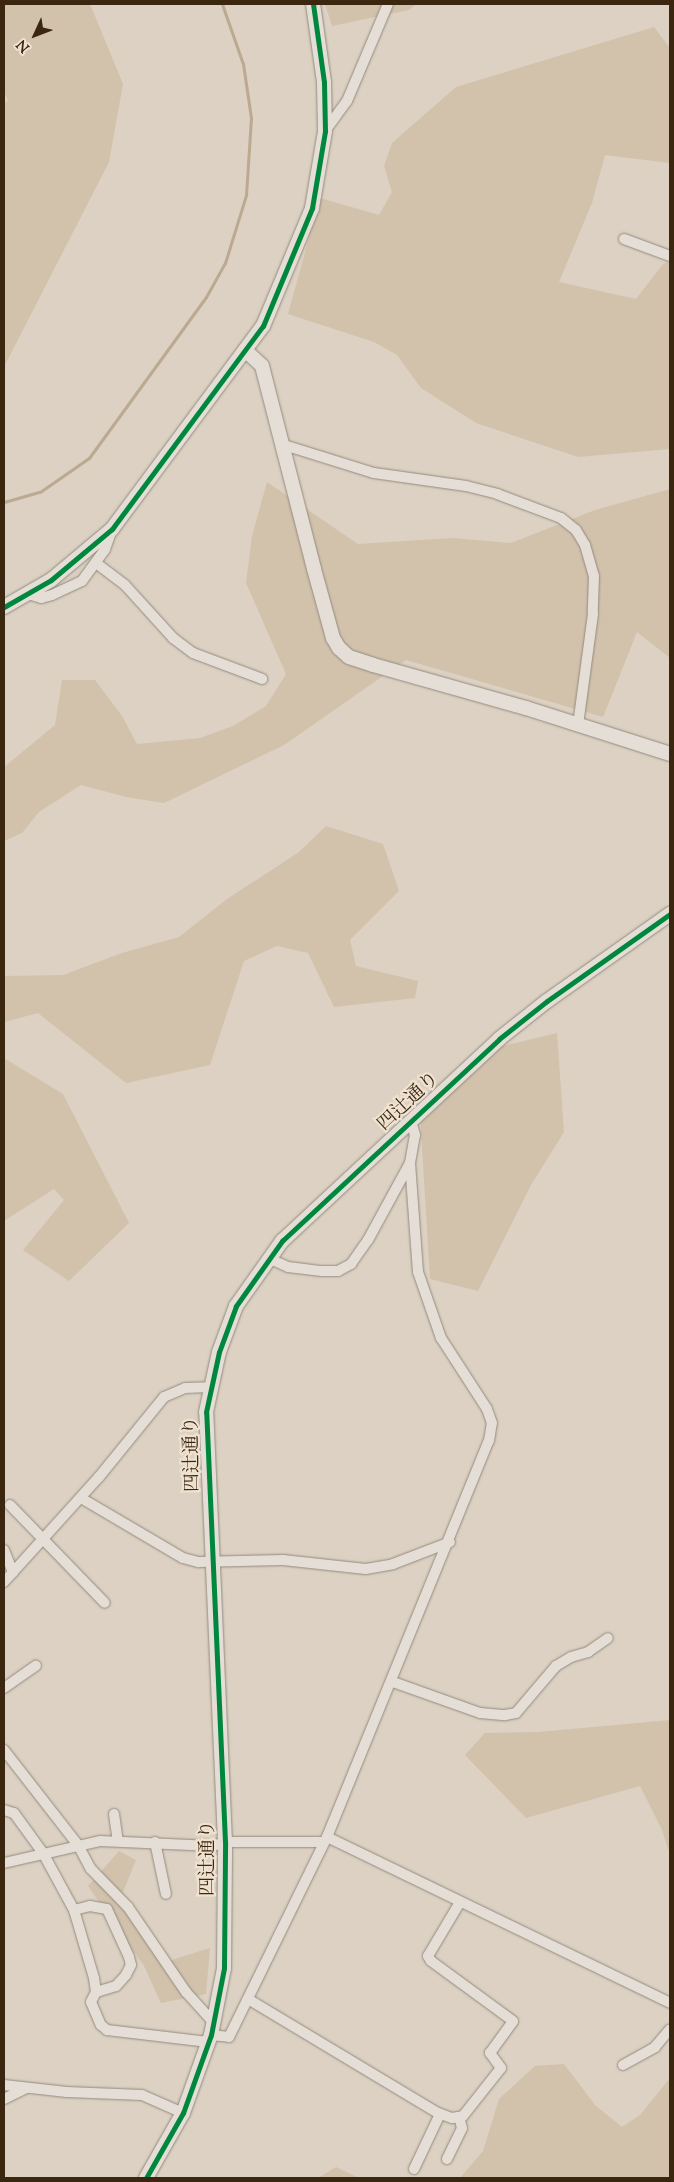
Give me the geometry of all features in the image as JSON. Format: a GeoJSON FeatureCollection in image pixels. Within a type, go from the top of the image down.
{"type":"FeatureCollection","features":[{"type":"Feature","properties":{"kind":"street"},"geometry":{"type":"LineString","coordinates":[[4,607],[28,594],[81,558],[112,529],[262,326],[300,243],[312,208],[325,131],[324,82],[313,4]]}},
{"type":"Feature","properties":{"kind":"street"},"geometry":{"type":"LineString","coordinates":[[325,131],[347,101],[388,4]]}},
{"type":"Feature","properties":{"kind":"street"},"geometry":{"type":"LineString","coordinates":[[624,239],[670,256]]}},
{"type":"Feature","properties":{"kind":"street"},"geometry":{"type":"LineString","coordinates":[[245,350],[262,366],[284,445],[314,569],[333,638],[339,648],[349,657],[383,668],[670,754]]}},
{"type":"Feature","properties":{"kind":"street"},"geometry":{"type":"LineString","coordinates":[[284,445],[374,473],[466,486],[497,494],[561,518],[576,530],[585,545],[594,576],[593,614],[578,725]]}},
{"type":"Feature","properties":{"kind":"street"},"geometry":{"type":"LineString","coordinates":[[28,594],[41,598],[67,589],[82,581],[105,550],[112,529]]}},
{"type":"Feature","properties":{"kind":"street"},"geometry":{"type":"LineString","coordinates":[[96,563],[125,585],[173,638],[193,653],[262,679]]}},
{"type":"Feature","properties":{"kind":"street","name":"四辻通り"},"geometry":{"type":"LineString","coordinates":[[146,2178],[183,2113],[211,2034],[224,1968],[225,1842],[206,1447],[210,1387],[236,1306],[268,1258],[282,1241],[499,1039],[547,1000],[670,914]]}},
{"type":"Feature","properties":{"kind":"street"},"geometry":{"type":"LineString","coordinates":[[4,1810],[14,1812],[43,1853],[74,1910],[96,1992],[91,2002],[94,2014],[107,2030],[211,2034],[229,2037],[325,1839],[393,1682],[490,1441],[492,1424],[478,1393],[454,1361],[432,1320],[418,1272],[413,1240],[410,1163],[415,1135],[411,1121]]}},
{"type":"Feature","properties":{"kind":"street"},"geometry":{"type":"LineString","coordinates":[[268,1258],[288,1267],[322,1271],[338,1270],[351,1264],[368,1240],[410,1163]]}},
{"type":"Feature","properties":{"kind":"street"},"geometry":{"type":"LineString","coordinates":[[4,1582],[82,1498],[164,1396],[185,1388],[210,1387]]}},
{"type":"Feature","properties":{"kind":"street"},"geometry":{"type":"LineString","coordinates":[[82,1498],[183,1558],[198,1562],[212,1560],[282,1560],[366,1569],[393,1564],[450,1542]]}},
{"type":"Feature","properties":{"kind":"street"},"geometry":{"type":"LineString","coordinates":[[10,1505],[104,1603]]}},
{"type":"Feature","properties":{"kind":"street"},"geometry":{"type":"LineString","coordinates":[[4,1550],[13,1572]]}},
{"type":"Feature","properties":{"kind":"street"},"geometry":{"type":"LineString","coordinates":[[393,1682],[480,1713],[505,1715],[516,1713],[556,1666],[571,1657],[588,1652],[608,1638]]}},
{"type":"Feature","properties":{"kind":"street"},"geometry":{"type":"LineString","coordinates":[[4,1688],[36,1666]]}},
{"type":"Feature","properties":{"kind":"street"},"geometry":{"type":"LineString","coordinates":[[4,1750],[78,1845],[91,1869],[128,1907],[186,1992],[211,2034]]}},
{"type":"Feature","properties":{"kind":"street"},"geometry":{"type":"LineString","coordinates":[[114,1814],[118,1841]]}},
{"type":"Feature","properties":{"kind":"street"},"geometry":{"type":"LineString","coordinates":[[4,1863],[78,1845],[118,1841],[213,1846],[225,1842],[325,1839],[670,2003]]}},
{"type":"Feature","properties":{"kind":"street"},"geometry":{"type":"LineString","coordinates":[[155,1842],[166,1894]]}},
{"type":"Feature","properties":{"kind":"street"},"geometry":{"type":"LineString","coordinates":[[248,1999],[440,2114],[452,2118],[463,2116],[501,2068],[490,2053],[513,2021],[431,1961],[428,1956],[460,1902]]}},
{"type":"Feature","properties":{"kind":"street"},"geometry":{"type":"LineString","coordinates":[[74,1910],[90,1906],[107,1909],[129,1957],[126,1975],[116,1986],[96,1992]]}},
{"type":"Feature","properties":{"kind":"street"},"geometry":{"type":"LineString","coordinates":[[623,2065],[655,2047],[670,2029]]}},
{"type":"Feature","properties":{"kind":"street"},"geometry":{"type":"LineString","coordinates":[[4,2085],[142,2096],[183,2113]]}},
{"type":"Feature","properties":{"kind":"street"},"geometry":{"type":"LineString","coordinates":[[4,2099],[28,2088]]}},
{"type":"Feature","properties":{"kind":"street"},"geometry":{"type":"LineString","coordinates":[[414,2168],[440,2114]]}},
{"type":"Feature","properties":{"kind":"street"},"geometry":{"type":"LineString","coordinates":[[447,2159],[462,2128],[458,2117]]}},
{"type":"Feature","properties":{"kind":"shaded area"},"geometry":{"type":"Polygon","coordinates":[[[4,4],[90,4],[123,84],[109,162],[4,367],[4,104],[8,100],[4,92],[4,4]]]}},
{"type":"Feature","properties":{"kind":"shaded area"},"geometry":{"type":"Polygon","coordinates":[[[325,4],[416,4],[409,10],[332,26],[325,4]]]}},
{"type":"Feature","properties":{"kind":"shaded area"},"geometry":{"type":"Polygon","coordinates":[[[654,27],[670,48],[670,163],[605,155],[592,203],[559,282],[636,299],[663,264],[670,262],[670,449],[578,457],[476,423],[421,388],[397,355],[374,342],[288,314],[320,198],[379,215],[392,192],[384,166],[392,143],[456,87],[654,27]]]}},
{"type":"Feature","properties":{"kind":"shaded area"},"geometry":{"type":"Polygon","coordinates":[[[267,482],[358,544],[453,538],[511,543],[595,510],[670,489],[670,658],[637,632],[603,717],[406,660],[284,745],[164,803],[126,797],[81,785],[39,812],[22,833],[4,841],[4,767],[55,725],[62,680],[95,680],[122,716],[137,744],[200,738],[233,726],[266,706],[286,674],[246,583],[252,536],[267,482]]]}},
{"type":"Feature","properties":{"kind":"shaded area"},"geometry":{"type":"Polygon","coordinates":[[[326,826],[383,844],[399,891],[350,940],[356,966],[418,981],[415,998],[334,1007],[308,953],[277,946],[244,961],[210,1065],[126,1083],[38,1013],[4,1022],[4,976],[63,975],[122,953],[179,937],[227,899],[299,852],[326,826]]]}},
{"type":"Feature","properties":{"kind":"shaded area"},"geometry":{"type":"Polygon","coordinates":[[[557,1033],[564,1132],[531,1185],[478,1291],[430,1279],[420,1115],[490,1049],[557,1033]]]}},
{"type":"Feature","properties":{"kind":"shaded area"},"geometry":{"type":"Polygon","coordinates":[[[4,1058],[63,1094],[129,1223],[69,1281],[23,1250],[64,1200],[54,1189],[4,1221],[4,1058]]]}},
{"type":"Feature","properties":{"kind":"shaded area"},"geometry":{"type":"Polygon","coordinates":[[[670,1720],[670,1855],[662,1830],[640,1786],[526,1818],[465,1755],[485,1733],[538,1732],[670,1720]]]}},
{"type":"Feature","properties":{"kind":"shaded area"},"geometry":{"type":"Polygon","coordinates":[[[119,1851],[136,1860],[123,1892],[132,1921],[162,1963],[210,1948],[206,1994],[161,2003],[144,1966],[88,1886],[119,1851]]]}},
{"type":"Feature","properties":{"kind":"shaded area"},"geometry":{"type":"Polygon","coordinates":[[[564,2064],[595,2105],[622,2127],[640,2115],[670,2078],[670,2178],[460,2178],[483,2151],[499,2099],[535,2066],[564,2064]]]}},
{"type":"Feature","properties":{"kind":"shaded area"},"geometry":{"type":"Polygon","coordinates":[[[336,2167],[359,2178],[318,2178],[336,2167]]]}},
{"type":"Feature","properties":{"kind":"waterway"},"geometry":{"type":"LineString","coordinates":[[4,502],[40,492],[89,458],[206,297],[225,263],[246,195],[251,118],[243,64],[222,4]]}},
{"type":"Feature","properties":{"kind":"cycle path"},"geometry":{"type":"LineString","coordinates":[[4,607],[51,580],[112,529],[263,326],[312,208],[325,131],[324,82],[313,4]]}},
{"type":"Feature","properties":{"kind":"cycle path"},"geometry":{"type":"LineString","coordinates":[[146,2178],[183,2113],[211,2035],[224,1968],[225,1842],[206,1412],[219,1352],[236,1306],[282,1241],[499,1039],[547,1001],[670,914]]}}]}
